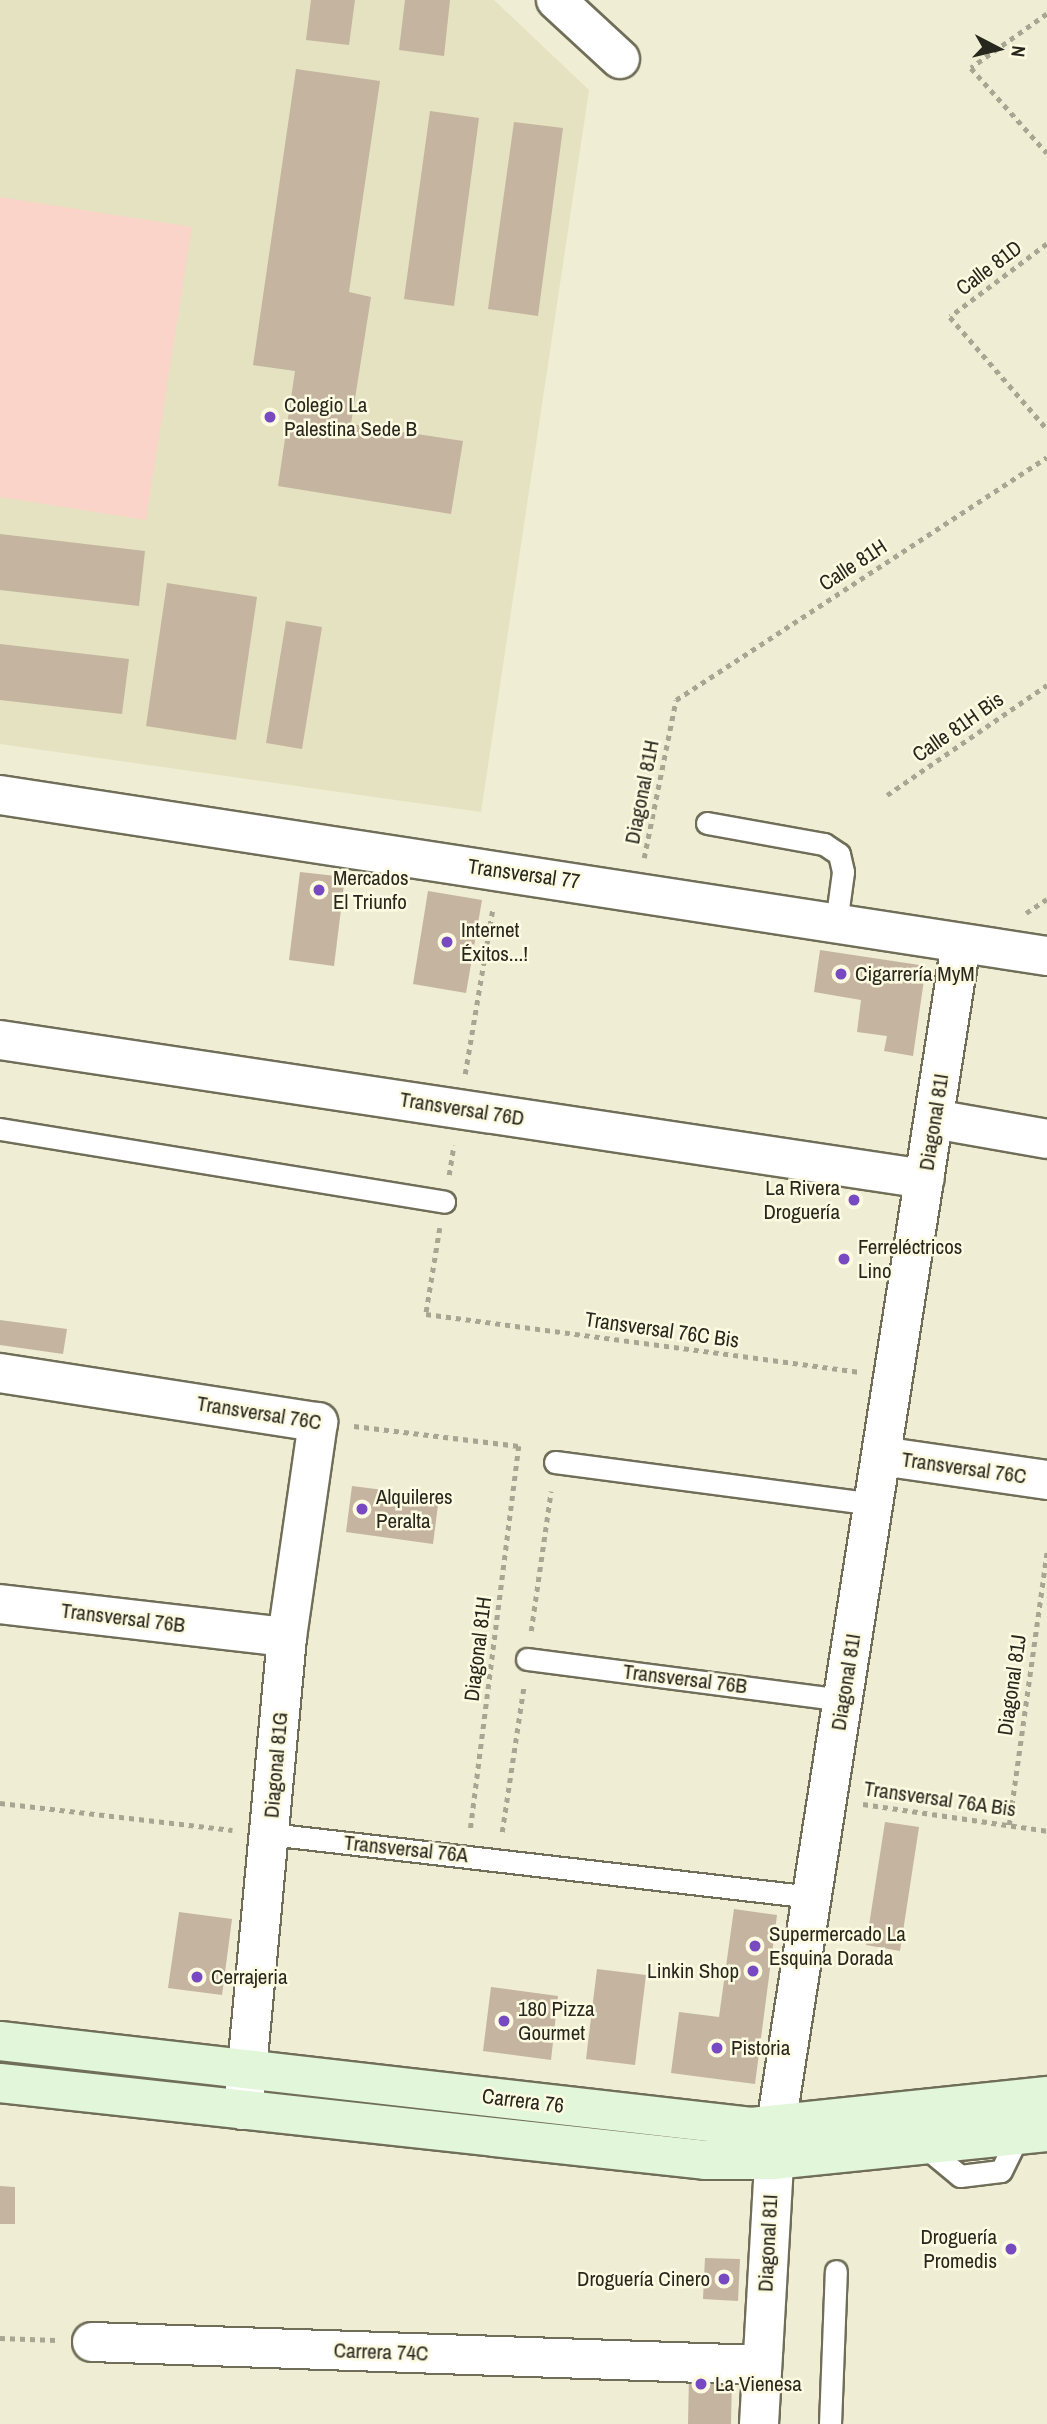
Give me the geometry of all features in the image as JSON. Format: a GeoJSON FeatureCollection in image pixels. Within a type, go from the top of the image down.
{"type":"FeatureCollection","features":[{"type":"Feature","properties":{"kind":"main road","name":"Carrera 76"},"geometry":{"type":"LineString","coordinates":[[0,2041],[726,2126],[774,2142],[925,2147],[1032,2134]]}},
{"type":"Feature","properties":{"kind":"main road","name":"Carrera 76"},"geometry":{"type":"LineString","coordinates":[[0,2083],[705,2160],[774,2142],[1047,2096]]}},
{"type":"Feature","properties":{"kind":"street"},"geometry":{"type":"LineString","coordinates":[[556,0],[620,59]]}},
{"type":"Feature","properties":{"kind":"street","name":"Transversal 77"},"geometry":{"type":"LineString","coordinates":[[0,795],[638,890],[1047,956]]}},
{"type":"Feature","properties":{"kind":"street","name":"Diagonal 81I"},"geometry":{"type":"LineString","coordinates":[[759,2424],[774,2142],[961,943]]}},
{"type":"Feature","properties":{"kind":"street","name":"Transversal 76D"},"geometry":{"type":"LineString","coordinates":[[0,1040],[925,1179]]}},
{"type":"Feature","properties":{"kind":"street"},"geometry":{"type":"LineString","coordinates":[[934,1119],[1047,1139]]}},
{"type":"Feature","properties":{"kind":"street","name":"Transversal 76C"},"geometry":{"type":"LineString","coordinates":[[0,1373],[318,1422]]}},
{"type":"Feature","properties":{"kind":"street","name":"Diagonal 81G"},"geometry":{"type":"LineString","coordinates":[[243,2110],[287,1637],[318,1422]]}},
{"type":"Feature","properties":{"kind":"street","name":"Transversal 76C"},"geometry":{"type":"LineString","coordinates":[[881,1456],[1047,1480]]}},
{"type":"Feature","properties":{"kind":"street","name":"Transversal 76B"},"geometry":{"type":"LineString","coordinates":[[0,1604],[287,1637]]}},
{"type":"Feature","properties":{"kind":"street","name":"Carrera 74C"},"geometry":{"type":"LineString","coordinates":[[92,2342],[762,2365]]}},
{"type":"Feature","properties":{"kind":"lane"},"geometry":{"type":"LineString","coordinates":[[707,823],[824,844],[839,854],[843,872],[836,923]]}},
{"type":"Feature","properties":{"kind":"lane"},"geometry":{"type":"LineString","coordinates":[[0,1129],[444,1202]]}},
{"type":"Feature","properties":{"kind":"lane"},"geometry":{"type":"LineString","coordinates":[[555,1462],[874,1504]]}},
{"type":"Feature","properties":{"kind":"lane","name":"Transversal 76B"},"geometry":{"type":"LineString","coordinates":[[527,1659],[843,1700]]}},
{"type":"Feature","properties":{"kind":"lane","name":"Transversal 76A"},"geometry":{"type":"LineString","coordinates":[[270,1834],[812,1897]]}},
{"type":"Feature","properties":{"kind":"lane"},"geometry":{"type":"LineString","coordinates":[[830,2424],[836,2271]]}},
{"type":"Feature","properties":{"kind":"path"},"geometry":{"type":"LineString","coordinates":[[1047,14],[971,68],[1047,153]]}},
{"type":"Feature","properties":{"kind":"path","name":"Calle 81D"},"geometry":{"type":"LineString","coordinates":[[1047,244],[950,317],[1047,429]]}},
{"type":"Feature","properties":{"kind":"path","name":"Calle 81H"},"geometry":{"type":"LineString","coordinates":[[676,700],[1047,457]]}},
{"type":"Feature","properties":{"kind":"path","name":"Calle 81H Bis"},"geometry":{"type":"LineString","coordinates":[[887,794],[1047,685]]}},
{"type":"Feature","properties":{"kind":"path","name":"Diagonal 81H"},"geometry":{"type":"LineString","coordinates":[[638,890],[676,700]]}},
{"type":"Feature","properties":{"kind":"path","name":"Transversal 76C Bis"},"geometry":{"type":"LineString","coordinates":[[426,1314],[894,1377]]}},
{"type":"Feature","properties":{"kind":"path","name":"Transversal 76C"},"geometry":{"type":"LineString","coordinates":[[318,1422],[519,1446]]}},
{"type":"Feature","properties":{"kind":"path","name":"Diagonal 81H"},"geometry":{"type":"LineString","coordinates":[[467,1855],[519,1446]]}},
{"type":"Feature","properties":{"kind":"path","name":"Diagonal 81J"},"geometry":{"type":"LineString","coordinates":[[1009,1825],[1047,1549]]}},
{"type":"Feature","properties":{"kind":"path","name":"Transversal 76A Bis"},"geometry":{"type":"LineString","coordinates":[[828,1799],[1047,1831]]}},
{"type":"Feature","properties":{"kind":"path"},"geometry":{"type":"LineString","coordinates":[[0,1803],[270,1834]]}},
{"type":"Feature","properties":{"kind":"path"},"geometry":{"type":"LineString","coordinates":[[0,2338],[92,2342]]}},
{"type":"Feature","properties":{"kind":"shaded area","name":"Colegio La Palestina Sede B"},"geometry":{"type":"Polygon","coordinates":[[[0,0],[494,0],[589,90],[481,812],[0,744],[0,0]]]}},
{"type":"Feature","properties":{"kind":"shaded area"},"geometry":{"type":"Polygon","coordinates":[[[0,197],[192,227],[146,520],[0,497],[0,197]]]}},
{"type":"Feature","properties":{"kind":"building"},"geometry":{"type":"Polygon","coordinates":[[[311,0],[355,0],[349,45],[306,40],[311,0]]]}},
{"type":"Feature","properties":{"kind":"building"},"geometry":{"type":"Polygon","coordinates":[[[405,0],[450,0],[444,56],[399,50],[405,0]]]}},
{"type":"Feature","properties":{"kind":"building"},"geometry":{"type":"Polygon","coordinates":[[[296,69],[380,81],[349,292],[371,297],[351,424],[463,441],[451,514],[278,486],[295,371],[253,365],[296,69]]]}},
{"type":"Feature","properties":{"kind":"building"},"geometry":{"type":"Polygon","coordinates":[[[430,111],[479,118],[454,306],[404,299],[430,111]]]}},
{"type":"Feature","properties":{"kind":"building"},"geometry":{"type":"Polygon","coordinates":[[[514,122],[563,128],[538,316],[488,309],[514,122]]]}},
{"type":"Feature","properties":{"kind":"building"},"geometry":{"type":"Polygon","coordinates":[[[0,534],[145,551],[139,606],[0,590],[0,534]]]}},
{"type":"Feature","properties":{"kind":"building"},"geometry":{"type":"Polygon","coordinates":[[[167,583],[257,597],[236,740],[146,726],[167,583]]]}},
{"type":"Feature","properties":{"kind":"building"},"geometry":{"type":"Polygon","coordinates":[[[286,621],[322,627],[302,749],[266,743],[286,621]]]}},
{"type":"Feature","properties":{"kind":"building"},"geometry":{"type":"Polygon","coordinates":[[[0,644],[129,659],[122,714],[0,700],[0,644]]]}},
{"type":"Feature","properties":{"kind":"building"},"geometry":{"type":"Polygon","coordinates":[[[300,872],[345,877],[334,966],[289,960],[300,872]]]}},
{"type":"Feature","properties":{"kind":"building","name":"Internet Éxitos...!"},"geometry":{"type":"Polygon","coordinates":[[[428,891],[482,900],[466,993],[413,984],[428,891]]]}},
{"type":"Feature","properties":{"kind":"building"},"geometry":{"type":"Polygon","coordinates":[[[820,950],[926,966],[913,1056],[884,1051],[887,1036],[857,1032],[861,1000],[814,992],[820,950]]]}},
{"type":"Feature","properties":{"kind":"building"},"geometry":{"type":"Polygon","coordinates":[[[0,1320],[67,1329],[63,1354],[0,1345],[0,1320]]]}},
{"type":"Feature","properties":{"kind":"building"},"geometry":{"type":"Polygon","coordinates":[[[352,1486],[439,1497],[433,1544],[346,1532],[352,1486]]]}},
{"type":"Feature","properties":{"kind":"building"},"geometry":{"type":"Polygon","coordinates":[[[885,1822],[919,1827],[900,1951],[866,1945],[885,1822]]]}},
{"type":"Feature","properties":{"kind":"building"},"geometry":{"type":"Polygon","coordinates":[[[734,1909],[777,1915],[755,2084],[671,2073],[679,2012],[719,2017],[734,1909]]]}},
{"type":"Feature","properties":{"kind":"building"},"geometry":{"type":"Polygon","coordinates":[[[179,1912],[232,1919],[222,1995],[168,1988],[179,1912]]]}},
{"type":"Feature","properties":{"kind":"building"},"geometry":{"type":"Polygon","coordinates":[[[597,1969],[646,1975],[635,2065],[586,2059],[597,1969]]]}},
{"type":"Feature","properties":{"kind":"building"},"geometry":{"type":"Polygon","coordinates":[[[491,1987],[558,1996],[551,2060],[483,2051],[491,1987]]]}},
{"type":"Feature","properties":{"kind":"building"},"geometry":{"type":"Polygon","coordinates":[[[0,2186],[15,2187],[15,2224],[0,2224],[0,2186]]]}},
{"type":"Feature","properties":{"kind":"building"},"geometry":{"type":"Polygon","coordinates":[[[705,2258],[740,2259],[738,2301],[703,2299],[705,2258]]]}},
{"type":"Feature","properties":{"kind":"building"},"geometry":{"type":"Polygon","coordinates":[[[689,2375],[732,2376],[731,2424],[688,2424],[689,2375]]]}},
{"type":"Feature","properties":{"kind":"place","name":"Colegio La Palestina Sede B"},"geometry":{"type":"Point","coordinates":[270,417]}},
{"type":"Feature","properties":{"kind":"place","name":"Mercados El Triunfo"},"geometry":{"type":"Point","coordinates":[319,890]}},
{"type":"Feature","properties":{"kind":"place","name":"Internet Éxitos...!"},"geometry":{"type":"Point","coordinates":[447,942]}},
{"type":"Feature","properties":{"kind":"place","name":"Cigarrería MyM"},"geometry":{"type":"Point","coordinates":[841,974]}},
{"type":"Feature","properties":{"kind":"place","name":"La Rivera Droguería"},"geometry":{"type":"Point","coordinates":[854,1200]}},
{"type":"Feature","properties":{"kind":"place","name":"Ferreléctricos Lino"},"geometry":{"type":"Point","coordinates":[844,1259]}},
{"type":"Feature","properties":{"kind":"place","name":"Alquileres Peralta"},"geometry":{"type":"Point","coordinates":[362,1509]}},
{"type":"Feature","properties":{"kind":"place","name":"Supermercado La Esquina Dorada"},"geometry":{"type":"Point","coordinates":[755,1946]}},
{"type":"Feature","properties":{"kind":"place","name":"Linkin Shop"},"geometry":{"type":"Point","coordinates":[753,1971]}},
{"type":"Feature","properties":{"kind":"place","name":"Cerrajeria"},"geometry":{"type":"Point","coordinates":[197,1977]}},
{"type":"Feature","properties":{"kind":"place","name":"180 Pizza Gourmet"},"geometry":{"type":"Point","coordinates":[504,2021]}},
{"type":"Feature","properties":{"kind":"place","name":"Pistoria"},"geometry":{"type":"Point","coordinates":[717,2048]}},
{"type":"Feature","properties":{"kind":"place","name":"Droguería Promedis"},"geometry":{"type":"Point","coordinates":[1011,2249]}},
{"type":"Feature","properties":{"kind":"place","name":"Droguería Cinero"},"geometry":{"type":"Point","coordinates":[724,2279]}},
{"type":"Feature","properties":{"kind":"place","name":"La Vienesa"},"geometry":{"type":"Point","coordinates":[701,2384]}}]}
